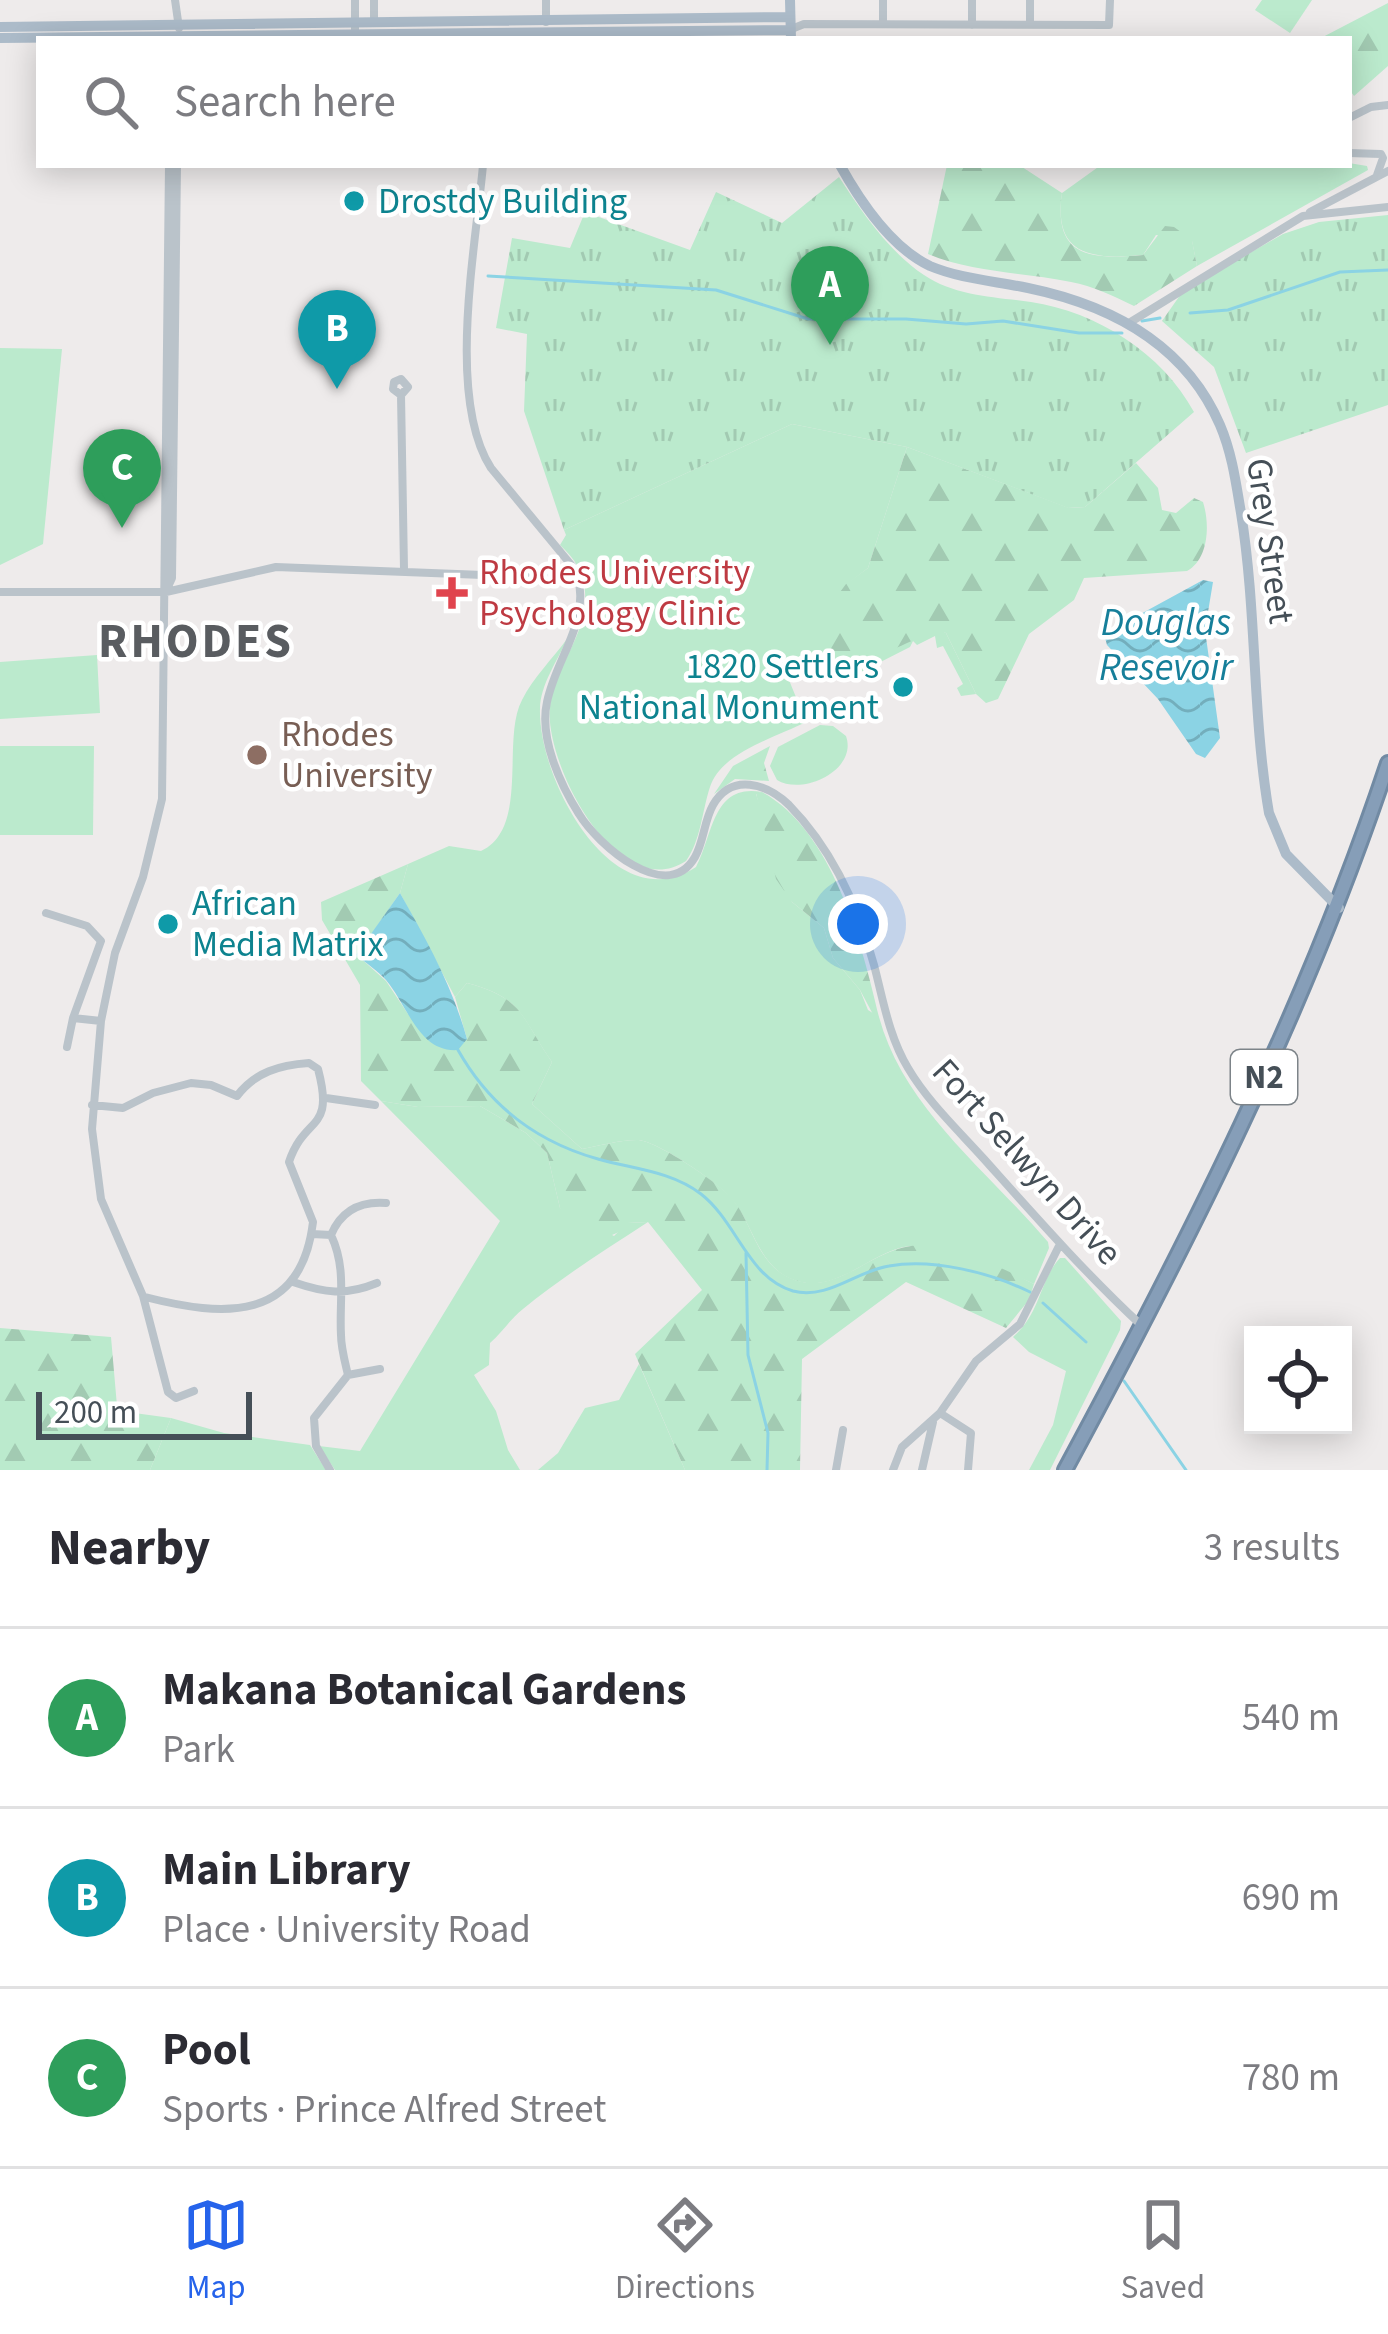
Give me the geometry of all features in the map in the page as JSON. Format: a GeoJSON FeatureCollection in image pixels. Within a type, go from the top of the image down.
{"type":"FeatureCollection","features":[{"type":"Feature","properties":{"kind":"highway","name":"N2"},"geometry":{"type":"LineString","coordinates":[[1065,1470],[1143,1326],[1281,1042],[1339,908],[1388,764]]}},
{"type":"Feature","properties":{"kind":"main road"},"geometry":{"type":"LineString","coordinates":[[232,36],[374,28],[494,31],[546,25],[725,24],[790,29],[790,0]]}},
{"type":"Feature","properties":{"kind":"main road"},"geometry":{"type":"LineString","coordinates":[[0,27],[174,24],[355,29]]}},
{"type":"Feature","properties":{"kind":"main road"},"geometry":{"type":"LineString","coordinates":[[0,38],[36,38]]}},
{"type":"Feature","properties":{"kind":"main road","name":"Grey Street"},"geometry":{"type":"LineString","coordinates":[[842,168],[887,231],[931,266],[1068,297],[1129,323],[1188,374],[1220,427],[1233,467],[1245,538],[1269,813],[1286,854],[1339,908]]}},
{"type":"Feature","properties":{"kind":"street"},"geometry":{"type":"LineString","coordinates":[[355,0],[355,29]]}},
{"type":"Feature","properties":{"kind":"street"},"geometry":{"type":"LineString","coordinates":[[374,0],[374,28]]}},
{"type":"Feature","properties":{"kind":"street"},"geometry":{"type":"LineString","coordinates":[[546,0],[546,25]]}},
{"type":"Feature","properties":{"kind":"street"},"geometry":{"type":"LineString","coordinates":[[883,0],[883,24]]}},
{"type":"Feature","properties":{"kind":"street"},"geometry":{"type":"LineString","coordinates":[[972,0],[972,25]]}},
{"type":"Feature","properties":{"kind":"street"},"geometry":{"type":"LineString","coordinates":[[1030,0],[1030,25]]}},
{"type":"Feature","properties":{"kind":"street"},"geometry":{"type":"LineString","coordinates":[[790,29],[804,24],[883,24],[1030,25],[1093,31],[1109,25],[1110,0]]}},
{"type":"Feature","properties":{"kind":"street"},"geometry":{"type":"LineString","coordinates":[[170,36],[175,2]]}},
{"type":"Feature","properties":{"kind":"street"},"geometry":{"type":"LineString","coordinates":[[174,24],[178,36]]}},
{"type":"Feature","properties":{"kind":"street"},"geometry":{"type":"LineString","coordinates":[[1352,116],[1388,105]]}},
{"type":"Feature","properties":{"kind":"street"},"geometry":{"type":"LineString","coordinates":[[1352,154],[1381,154],[1376,176]]}},
{"type":"Feature","properties":{"kind":"street"},"geometry":{"type":"LineString","coordinates":[[173,168],[172,578],[166,592],[162,799],[142,877],[115,952],[92,1105],[100,1199],[143,1296],[167,1392],[182,1397],[194,1391]]}},
{"type":"Feature","properties":{"kind":"street"},"geometry":{"type":"LineString","coordinates":[[483,168],[468,278],[468,360],[476,438],[491,467],[577,572]]}},
{"type":"Feature","properties":{"kind":"street"},"geometry":{"type":"LineString","coordinates":[[1129,323],[1303,216],[1388,171]]}},
{"type":"Feature","properties":{"kind":"street"},"geometry":{"type":"LineString","coordinates":[[1303,216],[1388,207]]}},
{"type":"Feature","properties":{"kind":"street"},"geometry":{"type":"LineString","coordinates":[[401,395],[404,569]]}},
{"type":"Feature","properties":{"kind":"street"},"geometry":{"type":"LineString","coordinates":[[0,592],[166,592],[276,567],[483,575],[577,572]]}},
{"type":"Feature","properties":{"kind":"street","name":"Fort Selwyn Drive"},"geometry":{"type":"LineString","coordinates":[[577,572],[582,602],[545,720],[554,759],[586,827],[623,860],[643,870],[672,874],[697,855],[711,808],[725,792],[752,784],[771,789],[820,841],[836,867],[852,901],[908,1069],[1060,1244],[1143,1326]]}},
{"type":"Feature","properties":{"kind":"street"},"geometry":{"type":"LineString","coordinates":[[46,914],[87,926],[101,941],[67,1047]]}},
{"type":"Feature","properties":{"kind":"street"},"geometry":{"type":"LineString","coordinates":[[73,1018],[101,1021]]}},
{"type":"Feature","properties":{"kind":"street"},"geometry":{"type":"LineString","coordinates":[[92,1105],[123,1108],[190,1083],[211,1085],[237,1096],[258,1074],[309,1063],[318,1069],[326,1098],[319,1121],[296,1145],[289,1162],[293,1180],[311,1210],[312,1234],[293,1282],[265,1302],[232,1310],[143,1296]]}},
{"type":"Feature","properties":{"kind":"street"},"geometry":{"type":"LineString","coordinates":[[326,1098],[375,1105]]}},
{"type":"Feature","properties":{"kind":"street"},"geometry":{"type":"LineString","coordinates":[[348,1375],[340,1341],[344,1293],[331,1235],[341,1217],[355,1207],[386,1203]]}},
{"type":"Feature","properties":{"kind":"street"},"geometry":{"type":"LineString","coordinates":[[312,1234],[331,1235]]}},
{"type":"Feature","properties":{"kind":"street"},"geometry":{"type":"LineString","coordinates":[[893,1470],[902,1447],[937,1417],[976,1361],[1020,1324],[1060,1244]]}},
{"type":"Feature","properties":{"kind":"street"},"geometry":{"type":"LineString","coordinates":[[293,1282],[323,1293],[344,1293],[377,1283]]}},
{"type":"Feature","properties":{"kind":"street"},"geometry":{"type":"LineString","coordinates":[[330,1470],[316,1446],[314,1418],[348,1375],[380,1369]]}},
{"type":"Feature","properties":{"kind":"street"},"geometry":{"type":"LineString","coordinates":[[922,1470],[937,1417]]}},
{"type":"Feature","properties":{"kind":"street"},"geometry":{"type":"LineString","coordinates":[[937,1417],[971,1433],[968,1470]]}},
{"type":"Feature","properties":{"kind":"street"},"geometry":{"type":"LineString","coordinates":[[836,1470],[843,1430]]}},
{"type":"Feature","properties":{"kind":"green space"},"geometry":{"type":"Polygon","coordinates":[[[1262,0],[1312,0],[1290,33],[1255,10],[1262,0]]]}},
{"type":"Feature","properties":{"kind":"green space"},"geometry":{"type":"Polygon","coordinates":[[[1388,3],[1388,66],[1354,96],[1352,36],[1325,36],[1388,3]]]}},
{"type":"Feature","properties":{"kind":"green space"},"geometry":{"type":"Polygon","coordinates":[[[1352,164],[1368,170],[1197,266],[1192,241],[1156,235],[1143,255],[1107,256],[1079,249],[1063,230],[1062,193],[1097,168],[1352,168],[1352,164]]]}},
{"type":"Feature","properties":{"kind":"green space"},"geometry":{"type":"Polygon","coordinates":[[[946,168],[1024,168],[1062,193],[1063,230],[1079,249],[1106,256],[1143,255],[1165,226],[1174,227],[1192,240],[1197,266],[1134,306],[1079,284],[981,269],[928,254],[946,168]]]}},
{"type":"Feature","properties":{"kind":"green space"},"geometry":{"type":"Polygon","coordinates":[[[839,177],[888,243],[924,275],[962,291],[1056,307],[1103,326],[1164,371],[1194,412],[1085,507],[1068,508],[907,447],[792,424],[564,530],[524,411],[527,334],[496,328],[512,238],[570,248],[585,212],[690,250],[716,192],[782,223],[839,177]]]}},
{"type":"Feature","properties":{"kind":"green space"},"geometry":{"type":"Polygon","coordinates":[[[1388,215],[1388,405],[1246,453],[1214,367],[1162,321],[1183,291],[1283,234],[1319,222],[1388,215]]]}},
{"type":"Feature","properties":{"kind":"green space"},"geometry":{"type":"Polygon","coordinates":[[[0,348],[62,349],[43,544],[0,565],[0,348]]]}},
{"type":"Feature","properties":{"kind":"green space"},"geometry":{"type":"Polygon","coordinates":[[[792,424],[907,447],[868,568],[846,585],[946,633],[976,694],[961,696],[957,688],[963,684],[943,646],[937,648],[935,636],[917,645],[913,641],[910,647],[851,677],[824,654],[801,656],[789,680],[806,722],[738,755],[716,775],[686,861],[660,870],[635,864],[589,821],[559,760],[551,730],[553,691],[585,608],[580,572],[560,545],[564,530],[792,424]]]}},
{"type":"Feature","properties":{"kind":"green space"},"geometry":{"type":"Polygon","coordinates":[[[907,447],[1069,508],[1085,507],[1136,463],[1158,488],[1162,510],[1176,513],[1194,498],[1203,502],[1207,520],[1204,550],[1187,571],[1084,578],[1074,600],[1029,634],[998,699],[986,703],[976,694],[946,633],[935,630],[870,657],[839,656],[827,647],[819,629],[846,584],[868,568],[907,447]]]}},
{"type":"Feature","properties":{"kind":"green space"},"geometry":{"type":"Polygon","coordinates":[[[567,639],[543,691],[540,709],[552,771],[586,834],[609,859],[636,875],[665,879],[696,867],[724,804],[746,791],[762,792],[756,794],[792,902],[824,928],[833,958],[860,990],[868,1010],[879,1017],[891,1050],[928,1110],[1048,1242],[1034,1284],[972,1261],[910,1246],[822,1282],[789,1278],[769,1262],[730,1197],[700,1172],[637,1140],[582,1149],[532,1104],[552,1062],[519,1012],[500,995],[467,983],[455,997],[400,893],[408,864],[449,846],[481,851],[496,840],[510,803],[516,717],[522,700],[567,639]]]}},
{"type":"Feature","properties":{"kind":"green space"},"geometry":{"type":"Polygon","coordinates":[[[97,655],[100,713],[0,719],[0,662],[97,655]]]}},
{"type":"Feature","properties":{"kind":"green space"},"geometry":{"type":"Polygon","coordinates":[[[820,725],[833,726],[846,736],[844,759],[826,777],[813,782],[800,785],[777,780],[770,766],[778,747],[820,725]]]}},
{"type":"Feature","properties":{"kind":"green space"},"geometry":{"type":"Polygon","coordinates":[[[0,746],[94,746],[93,835],[0,835],[0,746]]]}},
{"type":"Feature","properties":{"kind":"green space"},"geometry":{"type":"Polygon","coordinates":[[[770,746],[764,763],[769,781],[735,779],[714,794],[733,766],[770,746]]]}},
{"type":"Feature","properties":{"kind":"green space"},"geometry":{"type":"Polygon","coordinates":[[[762,792],[787,810],[826,861],[864,957],[876,1020],[860,990],[833,958],[824,928],[792,902],[776,879],[756,793],[762,792]]]}},
{"type":"Feature","properties":{"kind":"green space"},"geometry":{"type":"Polygon","coordinates":[[[408,864],[400,893],[357,955],[386,981],[408,1014],[467,1039],[455,997],[467,983],[511,1003],[552,1062],[532,1104],[582,1149],[637,1140],[686,1163],[731,1197],[762,1253],[790,1278],[822,1282],[896,1250],[925,1246],[974,1258],[1034,1284],[1029,1300],[1006,1328],[906,1282],[802,1359],[800,1470],[685,1470],[635,1354],[702,1290],[648,1222],[628,1223],[626,1229],[598,1241],[570,1227],[560,1208],[547,1153],[526,1133],[480,1106],[418,1107],[381,1101],[361,1081],[360,985],[322,920],[321,902],[408,864]]]}},
{"type":"Feature","properties":{"kind":"green space"},"geometry":{"type":"Polygon","coordinates":[[[381,1101],[418,1107],[480,1106],[526,1133],[547,1153],[560,1208],[614,1236],[627,1223],[648,1222],[538,1297],[490,1343],[489,1365],[474,1375],[496,1411],[520,1470],[335,1470],[319,1446],[360,1451],[500,1221],[381,1101]]]}},
{"type":"Feature","properties":{"kind":"green space"},"geometry":{"type":"Polygon","coordinates":[[[1060,1258],[1121,1321],[1120,1330],[1050,1470],[1029,1470],[1053,1425],[1066,1371],[1029,1352],[1013,1337],[1029,1318],[1060,1258]]]}},
{"type":"Feature","properties":{"kind":"green space"},"geometry":{"type":"Polygon","coordinates":[[[0,1328],[111,1337],[117,1406],[127,1412],[171,1418],[150,1470],[0,1470],[0,1328]]]}},
{"type":"Feature","properties":{"kind":"green space"},"geometry":{"type":"Polygon","coordinates":[[[639,1364],[685,1470],[538,1470],[558,1453],[585,1408],[619,1400],[639,1364]]]}},
{"type":"Feature","properties":{"kind":"green space"},"geometry":{"type":"Polygon","coordinates":[[[171,1418],[224,1433],[310,1445],[326,1470],[150,1470],[171,1418]]]}},
{"type":"Feature","properties":{"kind":"water","name":"Douglas Resevoir"},"geometry":{"type":"Polygon","coordinates":[[[1203,580],[1213,582],[1205,630],[1220,738],[1205,758],[1196,754],[1158,699],[1107,645],[1104,634],[1203,580]]]}},
{"type":"Feature","properties":{"kind":"water"},"geometry":{"type":"Polygon","coordinates":[[[400,893],[454,1000],[467,1039],[458,1050],[445,1049],[424,1036],[386,980],[356,955],[400,893]]]}},
{"type":"Feature","properties":{"kind":"waterway"},"geometry":{"type":"LineString","coordinates":[[1190,313],[1228,310],[1340,272],[1388,270]]}},
{"type":"Feature","properties":{"kind":"waterway"},"geometry":{"type":"LineString","coordinates":[[488,276],[716,290],[808,319],[1003,321],[1079,333],[1122,333]]}},
{"type":"Feature","properties":{"kind":"waterway"},"geometry":{"type":"LineString","coordinates":[[1142,321],[1160,318]]}},
{"type":"Feature","properties":{"kind":"waterway"},"geometry":{"type":"LineString","coordinates":[[458,1050],[484,1088],[535,1132],[576,1152],[664,1175],[701,1194],[765,1274],[793,1291],[818,1292],[877,1269],[924,1264],[980,1273],[1030,1292]]}},
{"type":"Feature","properties":{"kind":"waterway"},"geometry":{"type":"LineString","coordinates":[[746,1253],[748,1355],[768,1433],[767,1470]]}},
{"type":"Feature","properties":{"kind":"waterway"},"geometry":{"type":"LineString","coordinates":[[1043,1303],[1086,1342]]}},
{"type":"Feature","properties":{"kind":"waterway"},"geometry":{"type":"LineString","coordinates":[[1124,1381],[1186,1470]]}},
{"type":"Feature","properties":{"kind":"place","name":"Drostdy Building"},"geometry":{"type":"Point","coordinates":[354,201]}},
{"type":"Feature","properties":{"kind":"place","name":"Makana Botanical Gardens"},"geometry":{"type":"Point","coordinates":[830,345]}},
{"type":"Feature","properties":{"kind":"place","name":"Main Library"},"geometry":{"type":"Point","coordinates":[337,389]}},
{"type":"Feature","properties":{"kind":"place","name":"Pool"},"geometry":{"type":"Point","coordinates":[122,528]}},
{"type":"Feature","properties":{"kind":"place","name":"Rhodes University Psychology Clinic"},"geometry":{"type":"Point","coordinates":[452,593]}},
{"type":"Feature","properties":{"kind":"place","name":"1820 Settlers National Monument"},"geometry":{"type":"Point","coordinates":[903,687]}},
{"type":"Feature","properties":{"kind":"place","name":"Rhodes University"},"geometry":{"type":"Point","coordinates":[257,755]}},
{"type":"Feature","properties":{"kind":"place","name":"African Media Matrix"},"geometry":{"type":"Point","coordinates":[168,924]}},
{"type":"Feature","properties":{"kind":"district","name":"RHODES"},"geometry":{"type":"Point","coordinates":[196,642]}}]}
